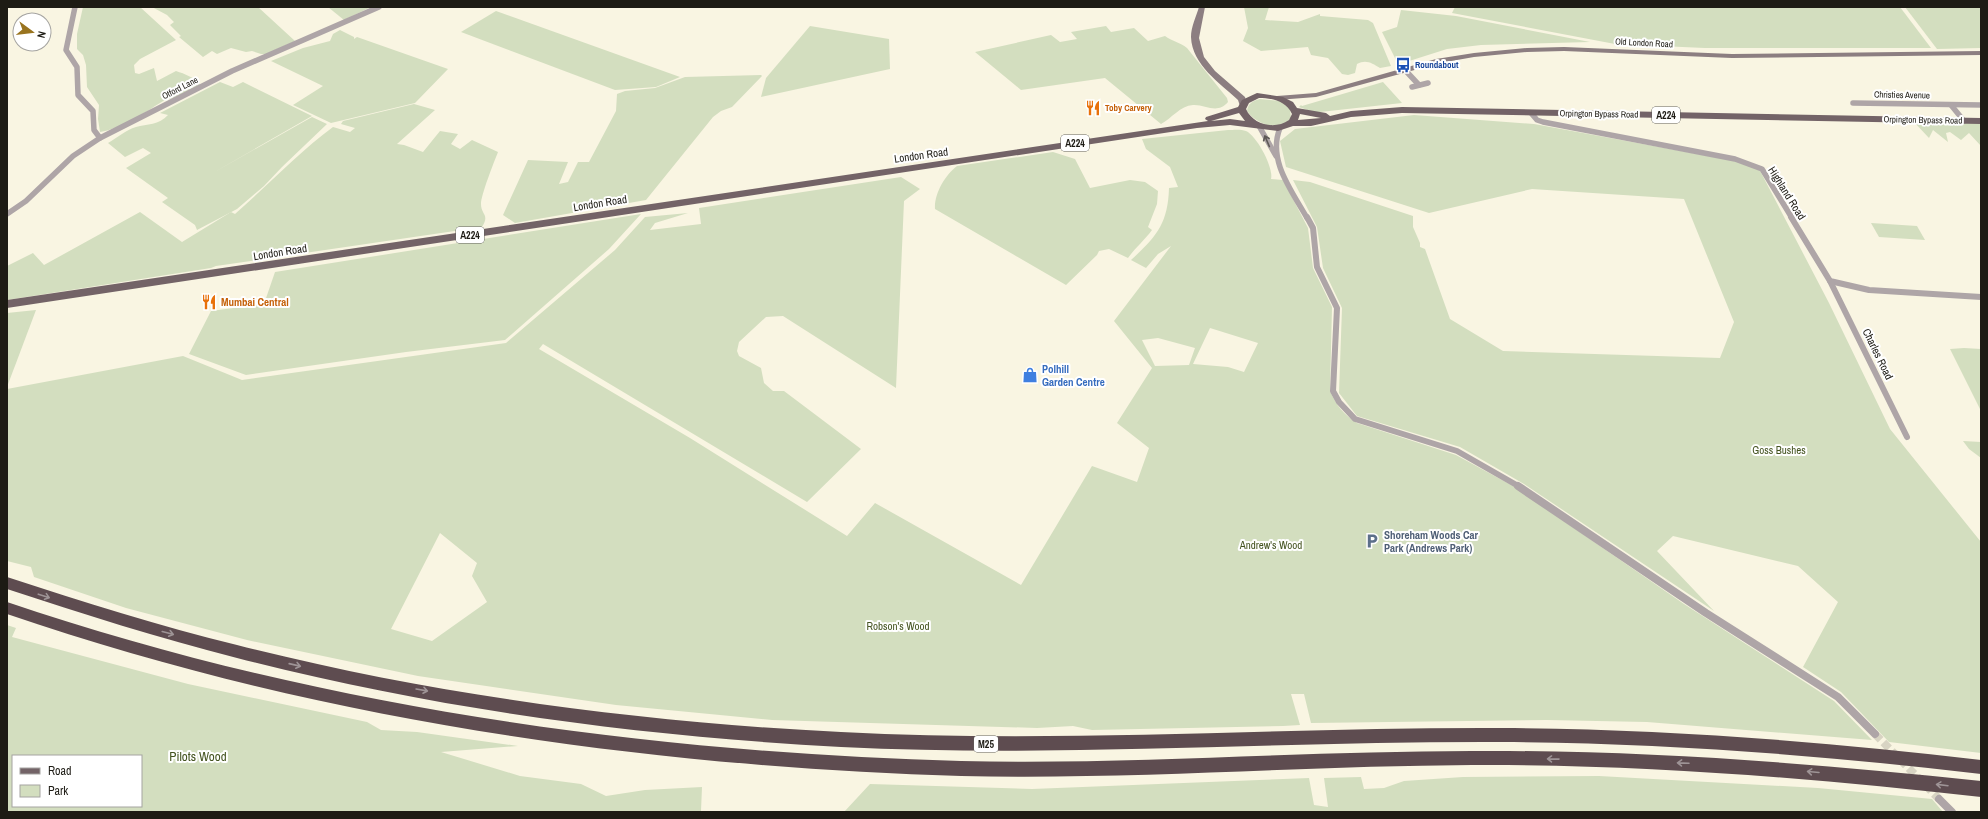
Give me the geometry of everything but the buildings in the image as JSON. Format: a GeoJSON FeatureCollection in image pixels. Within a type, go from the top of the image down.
{"type":"FeatureCollection","features":[{"type":"Feature","properties":{"kind":"highway","name":"M25"},"geometry":{"type":"LineString","coordinates":[[7,584],[150,628],[240,652],[331,673],[478,700],[580,715],[686,727],[848,739],[1020,745],[1130,744],[1425,736],[1618,738],[1772,746],[1981,767]]}},
{"type":"Feature","properties":{"kind":"highway","name":"M25"},"geometry":{"type":"LineString","coordinates":[[7,608],[140,650],[229,674],[324,695],[532,732],[692,751],[832,762],[1019,769],[1134,768],[1431,759],[1603,760],[1802,771],[1981,789]]}},
{"type":"Feature","properties":{"kind":"main road"},"geometry":{"type":"LineString","coordinates":[[1257,96],[1277,98],[1293,108],[1295,117],[1291,123],[1280,128],[1256,125],[1245,117],[1242,107],[1250,98],[1257,96]]}},
{"type":"Feature","properties":{"kind":"main road","name":"London Road"},"geometry":{"type":"LineString","coordinates":[[1197,125],[1242,107]]}},
{"type":"Feature","properties":{"kind":"main road","name":"Orpington Bypass Road"},"geometry":{"type":"LineString","coordinates":[[1293,108],[1311,115],[1337,116],[1402,110],[1981,121]]}},
{"type":"Feature","properties":{"kind":"main road","name":"Orpington Bypass Road"},"geometry":{"type":"LineString","coordinates":[[1291,123],[1311,123],[1337,116]]}},
{"type":"Feature","properties":{"kind":"main road","name":"London Road"},"geometry":{"type":"LineString","coordinates":[[7,304],[1197,125],[1230,122],[1256,125]]}},
{"type":"Feature","properties":{"kind":"street"},"geometry":{"type":"LineString","coordinates":[[75,7],[66,50],[77,67],[78,94],[93,111],[92,128],[95,134],[100,138]]}},
{"type":"Feature","properties":{"kind":"street","name":"Otford Lane"},"geometry":{"type":"LineString","coordinates":[[7,214],[26,201],[73,156],[100,138],[232,71],[379,7]]}},
{"type":"Feature","properties":{"kind":"street"},"geometry":{"type":"LineString","coordinates":[[1202,7],[1195,34],[1196,44],[1212,72],[1242,99],[1242,107]]}},
{"type":"Feature","properties":{"kind":"street","name":"Old London Road"},"geometry":{"type":"LineString","coordinates":[[1277,98],[1312,96],[1405,70],[1474,55],[1544,49],[1732,56],[1981,53]]}},
{"type":"Feature","properties":{"kind":"street"},"geometry":{"type":"LineString","coordinates":[[1405,70],[1419,85]]}},
{"type":"Feature","properties":{"kind":"street"},"geometry":{"type":"LineString","coordinates":[[1412,87],[1428,83]]}},
{"type":"Feature","properties":{"kind":"street"},"geometry":{"type":"LineString","coordinates":[[1233,91],[1243,95],[1257,96]]}},
{"type":"Feature","properties":{"kind":"street","name":"Old London Road"},"geometry":{"type":"LineString","coordinates":[[1293,108],[1312,96]]}},
{"type":"Feature","properties":{"kind":"street","name":"Christies Avenue"},"geometry":{"type":"LineString","coordinates":[[1853,103],[1981,105]]}},
{"type":"Feature","properties":{"kind":"street"},"geometry":{"type":"LineString","coordinates":[[1951,105],[1964,121]]}},
{"type":"Feature","properties":{"kind":"street","name":"Highland Road"},"geometry":{"type":"LineString","coordinates":[[1531,113],[1537,120],[1543,122],[1735,159],[1756,165],[1762,169],[1830,281]]}},
{"type":"Feature","properties":{"kind":"street"},"geometry":{"type":"LineString","coordinates":[[1256,125],[1276,156],[1284,178],[1313,228],[1317,267],[1337,308],[1333,391],[1339,402],[1354,419],[1457,451],[1521,488],[1706,613],[1838,698],[1875,734]]}},
{"type":"Feature","properties":{"kind":"street"},"geometry":{"type":"LineString","coordinates":[[1276,156],[1276,138],[1280,128]]}},
{"type":"Feature","properties":{"kind":"street"},"geometry":{"type":"LineString","coordinates":[[1830,281],[1869,290],[1981,297]]}},
{"type":"Feature","properties":{"kind":"street","name":"Charles Road"},"geometry":{"type":"LineString","coordinates":[[1830,281],[1907,437]]}},
{"type":"Feature","properties":{"kind":"street"},"geometry":{"type":"LineString","coordinates":[[1939,799],[1952,812]]}},
{"type":"Feature","properties":{"kind":"green space"},"geometry":{"type":"Polygon","coordinates":[[[83,7],[140,7],[176,40],[140,59],[134,65],[135,73],[139,74],[154,68],[157,81],[176,71],[192,78],[200,85],[172,99],[166,99],[126,123],[100,132],[98,119],[99,105],[87,87],[86,65],[83,55],[77,49],[77,34],[83,7]]]}},
{"type":"Feature","properties":{"kind":"green space"},"geometry":{"type":"Polygon","coordinates":[[[152,7],[258,7],[295,41],[266,54],[252,51],[246,52],[231,48],[217,54],[212,51],[203,57],[179,37],[181,36],[170,25],[174,22],[167,15],[152,7]]]}},
{"type":"Feature","properties":{"kind":"green space"},"geometry":{"type":"Polygon","coordinates":[[[328,7],[371,7],[344,20],[328,7]]]}},
{"type":"Feature","properties":{"kind":"green space"},"geometry":{"type":"Polygon","coordinates":[[[1244,7],[1269,7],[1265,20],[1298,22],[1320,14],[1320,16],[1368,20],[1373,23],[1391,66],[1380,68],[1372,63],[1363,62],[1357,64],[1355,73],[1348,75],[1342,74],[1328,58],[1311,55],[1308,47],[1261,51],[1243,41],[1248,28],[1244,7]]]}},
{"type":"Feature","properties":{"kind":"green space"},"geometry":{"type":"Polygon","coordinates":[[[1455,7],[1900,7],[1931,48],[1705,48],[1615,44],[1452,13],[1455,7]]]}},
{"type":"Feature","properties":{"kind":"green space"},"geometry":{"type":"Polygon","coordinates":[[[1905,7],[1981,7],[1981,48],[1937,49],[1905,7]]]}},
{"type":"Feature","properties":{"kind":"green space"},"geometry":{"type":"Polygon","coordinates":[[[1401,10],[1456,16],[1590,42],[1481,45],[1447,49],[1406,62],[1396,60],[1382,32],[1397,27],[1401,10]]]}},
{"type":"Feature","properties":{"kind":"green space"},"geometry":{"type":"Polygon","coordinates":[[[496,11],[680,77],[656,87],[615,90],[461,32],[496,11]]]}},
{"type":"Feature","properties":{"kind":"green space"},"geometry":{"type":"Polygon","coordinates":[[[810,26],[889,39],[890,69],[761,97],[766,78],[810,26]]]}},
{"type":"Feature","properties":{"kind":"green space"},"geometry":{"type":"Polygon","coordinates":[[[1106,26],[1111,32],[1134,28],[1148,41],[1165,36],[1184,46],[1227,98],[1228,102],[1220,108],[1197,105],[1188,106],[1161,124],[1105,78],[1021,90],[975,52],[1051,35],[1060,42],[1077,39],[1071,32],[1106,26]]]}},
{"type":"Feature","properties":{"kind":"green space"},"geometry":{"type":"Polygon","coordinates":[[[340,30],[354,37],[354,39],[357,37],[448,69],[415,103],[331,123],[293,105],[323,86],[271,61],[303,48],[330,41],[333,34],[340,30]]]}},
{"type":"Feature","properties":{"kind":"green space"},"geometry":{"type":"Polygon","coordinates":[[[762,76],[732,107],[721,111],[713,117],[646,200],[515,223],[503,215],[528,160],[568,162],[559,184],[568,182],[578,162],[589,162],[616,111],[617,94],[625,91],[655,88],[685,77],[762,76]]]}},
{"type":"Feature","properties":{"kind":"green space"},"geometry":{"type":"Polygon","coordinates":[[[220,82],[233,87],[243,82],[312,116],[211,174],[312,117],[327,124],[264,186],[237,209],[197,230],[195,225],[162,202],[168,198],[126,168],[151,153],[143,148],[125,157],[108,143],[132,128],[161,121],[168,115],[160,113],[220,82]]]}},
{"type":"Feature","properties":{"kind":"green space"},"geometry":{"type":"Polygon","coordinates":[[[1383,82],[1402,103],[1320,112],[1313,112],[1299,107],[1301,105],[1302,106],[1383,82]]]}},
{"type":"Feature","properties":{"kind":"green space"},"geometry":{"type":"Polygon","coordinates":[[[1260,99],[1280,101],[1290,109],[1291,118],[1280,125],[1274,126],[1256,120],[1247,111],[1248,106],[1251,103],[1260,99]]]}},
{"type":"Feature","properties":{"kind":"green space"},"geometry":{"type":"Polygon","coordinates":[[[414,104],[435,110],[397,144],[423,152],[440,131],[458,134],[451,144],[460,149],[472,140],[498,152],[483,193],[481,208],[485,219],[482,227],[216,266],[7,300],[7,266],[33,253],[44,265],[140,212],[182,242],[231,212],[235,214],[295,158],[333,127],[350,132],[355,128],[341,124],[343,121],[414,104]]]}},
{"type":"Feature","properties":{"kind":"green space","name":"Goss Bushes"},"geometry":{"type":"Polygon","coordinates":[[[1414,115],[1534,124],[1757,165],[1829,303],[1890,429],[1981,542],[1981,753],[1889,742],[1841,692],[1803,667],[1838,602],[1798,566],[1673,536],[1657,551],[1714,611],[1524,484],[1460,447],[1357,416],[1339,393],[1342,308],[1323,268],[1317,227],[1293,180],[1310,182],[1413,216],[1413,227],[1420,243],[1420,247],[1425,249],[1450,319],[1503,351],[1720,358],[1734,322],[1684,199],[1532,189],[1429,213],[1286,167],[1280,141],[1295,129],[1414,115]]]}},
{"type":"Feature","properties":{"kind":"green space"},"geometry":{"type":"Polygon","coordinates":[[[1914,122],[1981,123],[1981,146],[1969,133],[1961,140],[1950,132],[1946,133],[1948,142],[1933,130],[1929,138],[1914,122]]]}},
{"type":"Feature","properties":{"kind":"green space"},"geometry":{"type":"Polygon","coordinates":[[[1228,130],[1242,130],[1250,134],[1260,145],[1270,168],[1271,179],[1283,180],[1308,228],[1313,268],[1332,307],[1330,391],[1335,401],[1348,417],[1357,423],[1456,455],[1513,486],[1684,604],[1834,701],[1872,740],[1647,722],[1547,720],[1311,723],[1304,694],[1291,694],[1300,725],[1283,726],[1092,730],[1073,726],[1037,728],[772,720],[616,705],[418,676],[247,640],[126,608],[34,577],[31,567],[7,561],[7,389],[183,356],[242,380],[506,343],[615,250],[645,217],[688,213],[655,223],[650,230],[701,224],[699,208],[901,177],[920,189],[904,201],[896,388],[783,316],[766,317],[739,342],[737,351],[739,356],[761,368],[764,383],[773,391],[784,391],[861,449],[807,502],[543,344],[539,349],[690,438],[847,536],[875,503],[1021,585],[1092,466],[1137,482],[1149,448],[1117,423],[1152,368],[1114,321],[1171,246],[1158,254],[1146,268],[1131,260],[1154,237],[1159,229],[1166,211],[1169,188],[1178,187],[1170,167],[1146,149],[1142,139],[1228,130]],[[1210,328],[1193,364],[1228,367],[1244,372],[1258,343],[1210,328]],[[1158,338],[1142,340],[1155,366],[1189,365],[1195,348],[1158,338]],[[440,533],[391,629],[432,641],[487,602],[472,576],[477,563],[440,533]]]}},
{"type":"Feature","properties":{"kind":"green space"},"geometry":{"type":"Polygon","coordinates":[[[1053,152],[1075,159],[1090,188],[1130,180],[1145,182],[1158,191],[1157,204],[1148,227],[1152,230],[1128,258],[1109,249],[1099,251],[1097,255],[1066,285],[935,209],[936,197],[941,185],[948,174],[957,166],[1053,152]]]}},
{"type":"Feature","properties":{"kind":"green space"},"geometry":{"type":"Polygon","coordinates":[[[641,214],[609,249],[505,340],[406,352],[246,375],[189,354],[211,311],[264,304],[275,272],[641,214]]]}},
{"type":"Feature","properties":{"kind":"green space"},"geometry":{"type":"Polygon","coordinates":[[[1871,223],[1917,226],[1925,240],[1879,237],[1871,223]]]}},
{"type":"Feature","properties":{"kind":"green space"},"geometry":{"type":"Polygon","coordinates":[[[36,310],[7,387],[7,313],[36,310]]]}},
{"type":"Feature","properties":{"kind":"green space"},"geometry":{"type":"Polygon","coordinates":[[[1950,349],[1981,349],[1981,411],[1950,349]]]}},
{"type":"Feature","properties":{"kind":"green space"},"geometry":{"type":"Polygon","coordinates":[[[1963,441],[1981,442],[1981,458],[1969,449],[1963,441]]]}},
{"type":"Feature","properties":{"kind":"green space","name":"Pilots Wood"},"geometry":{"type":"Polygon","coordinates":[[[7,625],[16,628],[12,637],[188,684],[367,722],[381,730],[417,732],[518,746],[441,752],[520,776],[581,784],[606,796],[645,790],[702,787],[701,811],[7,812],[7,625]]]}},
{"type":"Feature","properties":{"kind":"green space"},"geometry":{"type":"Polygon","coordinates":[[[1599,776],[1818,788],[1932,799],[1943,812],[844,812],[870,784],[1032,789],[1309,778],[1314,805],[1328,807],[1324,778],[1361,777],[1364,789],[1384,788],[1404,781],[1463,777],[1599,776]]]}},
{"type":"Feature","properties":{"kind":"tunnel"},"geometry":{"type":"LineString","coordinates":[[1875,734],[1939,799]]}},
{"type":"Feature","properties":{"kind":"place","name":"Roundabout"},"geometry":{"type":"Point","coordinates":[1403,65]}},
{"type":"Feature","properties":{"kind":"place","name":"Toby Carvery"},"geometry":{"type":"Point","coordinates":[1093,108]}},
{"type":"Feature","properties":{"kind":"place","name":"Mumbai Central"},"geometry":{"type":"Point","coordinates":[209,302]}},
{"type":"Feature","properties":{"kind":"place","name":"Polhill Garden Centre"},"geometry":{"type":"Point","coordinates":[1030,375]}},
{"type":"Feature","properties":{"kind":"place","name":"Shoreham Woods Car Park (Andrews Park)"},"geometry":{"type":"Point","coordinates":[1372,541]}},
{"type":"Feature","properties":{"kind":"park label","name":"Andrew's Wood"},"geometry":{"type":"Point","coordinates":[1271,545]}},
{"type":"Feature","properties":{"kind":"park label","name":"Robson's Wood"},"geometry":{"type":"Point","coordinates":[898,626]}}]}
